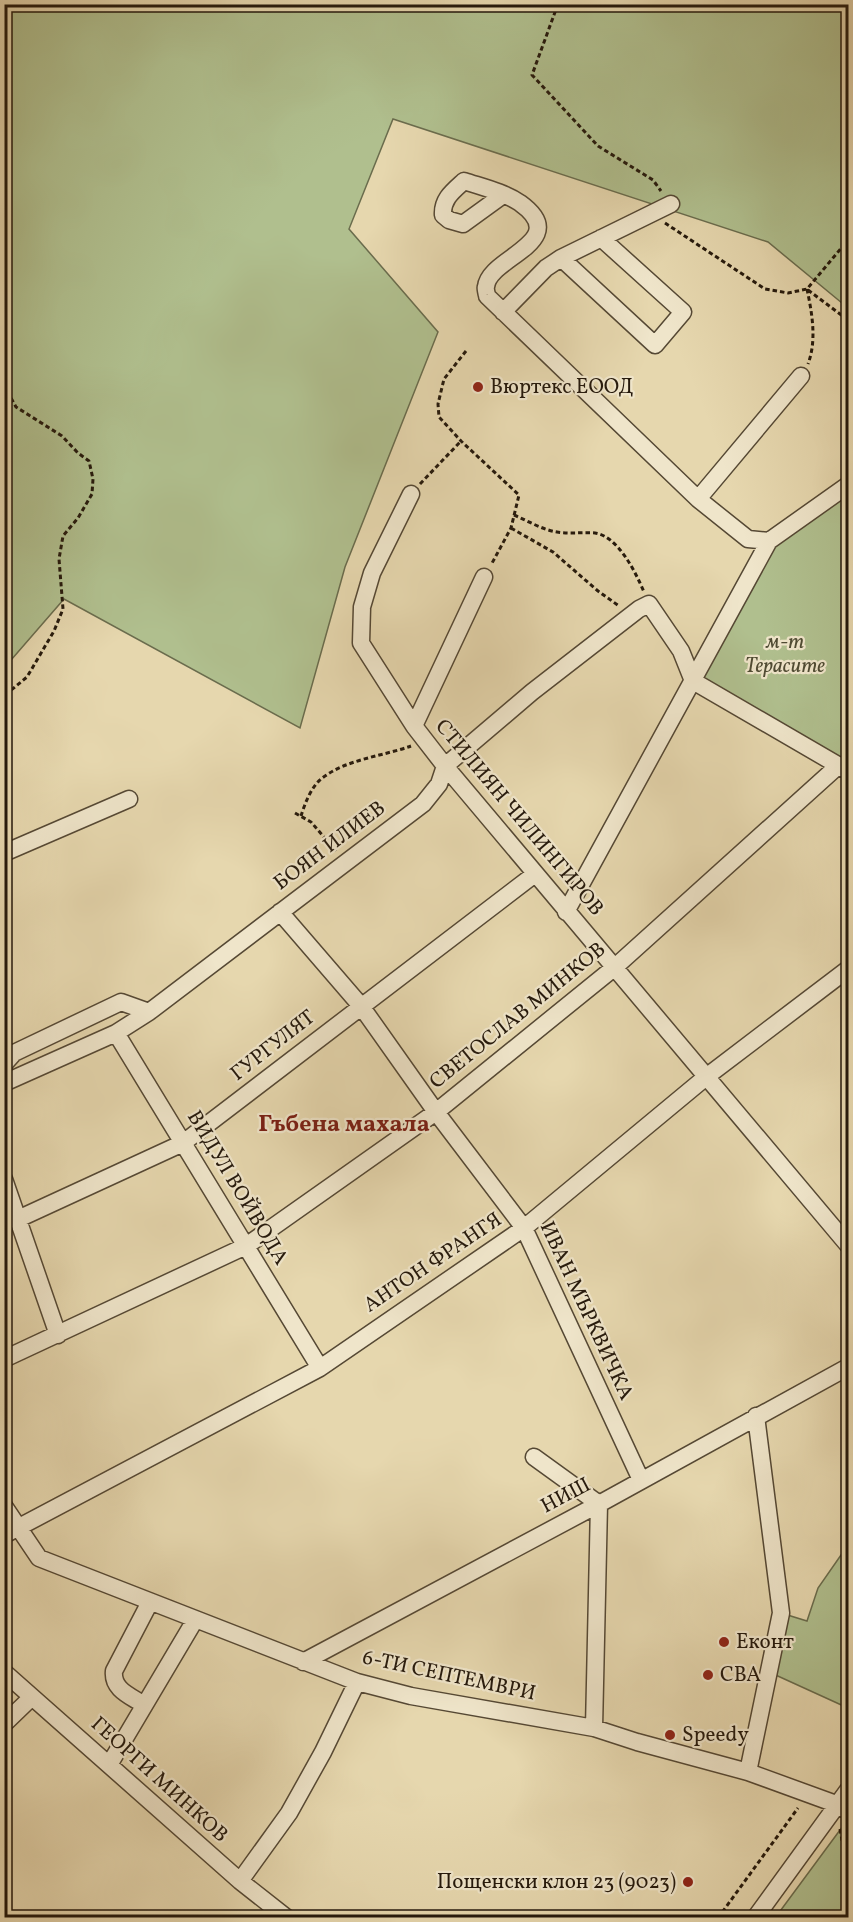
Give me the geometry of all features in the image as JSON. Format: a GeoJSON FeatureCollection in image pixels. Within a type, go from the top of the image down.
{"type":"FeatureCollection","features":[{"type":"Feature","properties":{"kind":"street"},"geometry":{"type":"LineString","coordinates":[[503,195],[463,224],[457,224],[443,215],[443,209],[447,196],[464,181],[503,195],[519,203],[532,215],[537,224],[535,237],[522,251],[490,275],[485,287],[488,296],[698,498],[748,539],[769,541]]}},
{"type":"Feature","properties":{"kind":"street"},"geometry":{"type":"LineString","coordinates":[[503,312],[546,268],[561,258],[671,204]]}},
{"type":"Feature","properties":{"kind":"street"},"geometry":{"type":"LineString","coordinates":[[561,258],[655,345],[683,312],[601,238]]}},
{"type":"Feature","properties":{"kind":"street"},"geometry":{"type":"LineString","coordinates":[[698,498],[801,376]]}},
{"type":"Feature","properties":{"kind":"street"},"geometry":{"type":"LineString","coordinates":[[566,912],[769,541],[849,485]]}},
{"type":"Feature","properties":{"kind":"street","name":"СТИЛИЯН ЧИЛИНГИРОВ"},"geometry":{"type":"LineString","coordinates":[[411,494],[372,573],[362,607],[361,643],[414,726],[445,766],[849,1245]]}},
{"type":"Feature","properties":{"kind":"street"},"geometry":{"type":"LineString","coordinates":[[414,726],[484,577]]}},
{"type":"Feature","properties":{"kind":"street"},"geometry":{"type":"LineString","coordinates":[[644,606],[681,651],[693,681],[844,768]]}},
{"type":"Feature","properties":{"kind":"street","name":"БОЯН ИЛИЕВ"},"geometry":{"type":"LineString","coordinates":[[4,1083],[116,1033],[148,1011],[423,804],[439,784],[445,766],[532,693],[644,606]]}},
{"type":"Feature","properties":{"kind":"street","name":"СВЕТОСЛАВ МИНКОВ"},"geometry":{"type":"LineString","coordinates":[[4,1359],[246,1246],[436,1112],[615,967],[844,768]]}},
{"type":"Feature","properties":{"kind":"street"},"geometry":{"type":"LineString","coordinates":[[4,853],[129,799]]}},
{"type":"Feature","properties":{"kind":"street","name":"ГУРГУЛЯТ"},"geometry":{"type":"LineString","coordinates":[[18,1219],[183,1143],[535,874]]}},
{"type":"Feature","properties":{"kind":"street","name":"ИВАН МЪРКВИЧКА"},"geometry":{"type":"LineString","coordinates":[[279,912],[361,1006],[436,1112],[524,1228],[641,1480]]}},
{"type":"Feature","properties":{"kind":"street","name":"АНТОН ФРАНГЯ"},"geometry":{"type":"LineString","coordinates":[[11,1531],[320,1368],[524,1228],[706,1077],[849,969]]}},
{"type":"Feature","properties":{"kind":"street"},"geometry":{"type":"LineString","coordinates":[[4,1064],[14,1053],[121,1002],[148,1011]]}},
{"type":"Feature","properties":{"kind":"street","name":"ВИДУЛ ВОЙВОДА"},"geometry":{"type":"LineString","coordinates":[[116,1033],[320,1368]]}},
{"type":"Feature","properties":{"kind":"street"},"geometry":{"type":"LineString","coordinates":[[4,1179],[58,1335]]}},
{"type":"Feature","properties":{"kind":"street","name":"НИШ"},"geometry":{"type":"LineString","coordinates":[[303,1662],[599,1504],[849,1366]]}},
{"type":"Feature","properties":{"kind":"street"},"geometry":{"type":"LineString","coordinates":[[748,1772],[781,1613],[756,1416]]}},
{"type":"Feature","properties":{"kind":"street"},"geometry":{"type":"LineString","coordinates":[[534,1457],[599,1504],[594,1728]]}},
{"type":"Feature","properties":{"kind":"street","name":"6-ТИ СЕПТЕМВРИ"},"geometry":{"type":"LineString","coordinates":[[4,1506],[11,1531],[39,1558],[357,1682],[411,1696],[594,1728],[636,1742],[748,1772],[842,1808]]}},
{"type":"Feature","properties":{"kind":"street"},"geometry":{"type":"LineString","coordinates":[[144,1705],[118,1688],[114,1679],[114,1671],[150,1602]]}},
{"type":"Feature","properties":{"kind":"street"},"geometry":{"type":"LineString","coordinates":[[109,1765],[195,1620]]}},
{"type":"Feature","properties":{"kind":"street","name":"ГЕОРГИ МИНКОВ"},"geometry":{"type":"LineString","coordinates":[[4,1672],[240,1881],[287,1917]]}},
{"type":"Feature","properties":{"kind":"street"},"geometry":{"type":"LineString","coordinates":[[240,1881],[289,1813],[323,1752],[357,1682]]}},
{"type":"Feature","properties":{"kind":"street"},"geometry":{"type":"LineString","coordinates":[[4,1724],[32,1697]]}},
{"type":"Feature","properties":{"kind":"street"},"geometry":{"type":"LineString","coordinates":[[755,1917],[842,1808],[849,1790]]}},
{"type":"Feature","properties":{"kind":"path"},"geometry":{"type":"LineString","coordinates":[[558,4],[532,75],[598,146],[653,180],[671,204]]}},
{"type":"Feature","properties":{"kind":"path"},"geometry":{"type":"LineString","coordinates":[[651,214],[765,289],[788,293],[807,289],[849,240]]}},
{"type":"Feature","properties":{"kind":"path"},"geometry":{"type":"LineString","coordinates":[[807,289],[849,320]]}},
{"type":"Feature","properties":{"kind":"path"},"geometry":{"type":"LineString","coordinates":[[801,376],[810,362],[812,344],[813,319],[807,289]]}},
{"type":"Feature","properties":{"kind":"path"},"geometry":{"type":"LineString","coordinates":[[466,351],[444,379],[438,404],[439,417],[461,441],[519,495],[511,528],[484,577]]}},
{"type":"Feature","properties":{"kind":"path"},"geometry":{"type":"LineString","coordinates":[[4,385],[16,406],[62,435],[78,453],[89,461],[93,479],[92,494],[78,518],[63,536],[58,559],[63,609],[54,631],[27,677],[4,696]]}},
{"type":"Feature","properties":{"kind":"path"},"geometry":{"type":"LineString","coordinates":[[411,494],[461,441]]}},
{"type":"Feature","properties":{"kind":"path"},"geometry":{"type":"LineString","coordinates":[[511,528],[553,552],[620,607],[644,606],[635,571],[626,556],[610,541],[596,533],[555,532],[514,515]]}},
{"type":"Feature","properties":{"kind":"path"},"geometry":{"type":"LineString","coordinates":[[301,816],[305,802],[325,776],[352,763],[425,741]]}},
{"type":"Feature","properties":{"kind":"path"},"geometry":{"type":"LineString","coordinates":[[295,813],[310,822],[345,861]]}},
{"type":"Feature","properties":{"kind":"path"},"geometry":{"type":"LineString","coordinates":[[718,1917],[808,1794]]}},
{"type":"Feature","properties":{"kind":"path"},"geometry":{"type":"LineString","coordinates":[[842,1808],[849,1875]]}},
{"type":"Feature","properties":{"kind":"green space"},"geometry":{"type":"Polygon","coordinates":[[[5,5],[848,5],[848,308],[768,242],[393,119],[349,229],[438,332],[345,567],[300,728],[64,599],[5,667],[5,5]]]}},
{"type":"Feature","properties":{"kind":"green space","name":"м-т Терасите"},"geometry":{"type":"Polygon","coordinates":[[[848,490],[848,771],[700,680],[773,543],[848,490]]]}},
{"type":"Feature","properties":{"kind":"green space"},"geometry":{"type":"Polygon","coordinates":[[[848,1545],[848,1708],[769,1672],[781,1613],[807,1621],[818,1588],[848,1545]]]}},
{"type":"Feature","properties":{"kind":"green space"},"geometry":{"type":"Polygon","coordinates":[[[848,1819],[848,1917],[775,1918],[840,1830],[848,1819]]]}},
{"type":"Feature","properties":{"kind":"place","name":"Вюртекс ЕООД"},"geometry":{"type":"Point","coordinates":[478,387]}},
{"type":"Feature","properties":{"kind":"place","name":"Еконт"},"geometry":{"type":"Point","coordinates":[724,1642]}},
{"type":"Feature","properties":{"kind":"place","name":"CBA"},"geometry":{"type":"Point","coordinates":[708,1675]}},
{"type":"Feature","properties":{"kind":"place","name":"Speedy"},"geometry":{"type":"Point","coordinates":[670,1735]}},
{"type":"Feature","properties":{"kind":"place","name":"Пощенски клон 23 (9023)"},"geometry":{"type":"Point","coordinates":[688,1882]}},
{"type":"Feature","properties":{"kind":"district","name":"Гъбена махала"},"geometry":{"type":"Point","coordinates":[344,1125]}}]}
